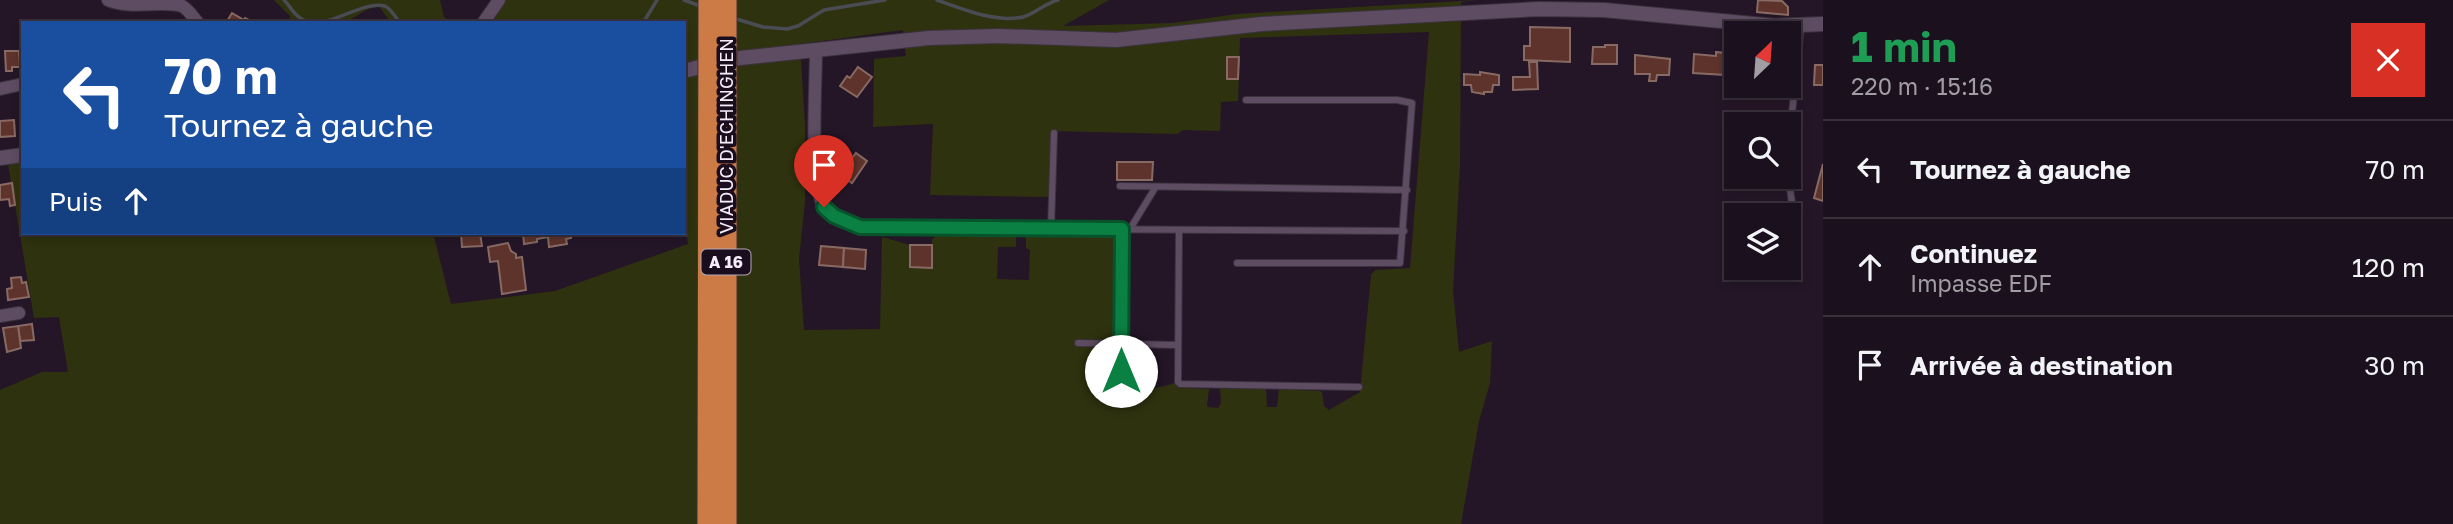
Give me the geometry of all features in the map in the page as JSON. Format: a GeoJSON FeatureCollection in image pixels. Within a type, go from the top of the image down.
{"type":"FeatureCollection","features":[{"type":"Feature","properties":{"kind":"highway","name":"VIADUC D'ECHINGHEN"},"geometry":{"type":"LineString","coordinates":[[708,524],[709,0]]}},
{"type":"Feature","properties":{"kind":"highway","name":"VIADUC D'ECHINGHEN"},"geometry":{"type":"LineString","coordinates":[[726,0],[726,524]]}},
{"type":"Feature","properties":{"kind":"street"},"geometry":{"type":"LineString","coordinates":[[108,0],[124,5],[176,4],[186,9],[196,21]]}},
{"type":"Feature","properties":{"kind":"street"},"geometry":{"type":"LineString","coordinates":[[484,21],[499,0]]}},
{"type":"Feature","properties":{"kind":"street"},"geometry":{"type":"LineString","coordinates":[[686,70],[731,59],[941,37],[1115,40],[1262,24],[1539,9],[1586,9],[1738,21]]}},
{"type":"Feature","properties":{"kind":"street"},"geometry":{"type":"LineString","coordinates":[[1801,26],[1823,24]]}},
{"type":"Feature","properties":{"kind":"street"},"geometry":{"type":"LineString","coordinates":[[816,51],[817,190],[824,207],[834,216],[860,227],[883,228]]}},
{"type":"Feature","properties":{"kind":"street"},"geometry":{"type":"LineString","coordinates":[[0,89],[21,84]]}},
{"type":"Feature","properties":{"kind":"street"},"geometry":{"type":"LineString","coordinates":[[0,158],[21,155]]}},
{"type":"Feature","properties":{"kind":"street"},"geometry":{"type":"LineString","coordinates":[[0,316],[19,313]]}},
{"type":"Feature","properties":{"kind":"lane"},"geometry":{"type":"LineString","coordinates":[[1237,263],[1400,263],[1412,103],[1398,100],[1246,100]]}},
{"type":"Feature","properties":{"kind":"lane"},"geometry":{"type":"LineString","coordinates":[[1051,229],[1054,133]]}},
{"type":"Feature","properties":{"kind":"lane"},"geometry":{"type":"LineString","coordinates":[[1120,186],[1407,190]]}},
{"type":"Feature","properties":{"kind":"lane"},"geometry":{"type":"LineString","coordinates":[[1130,229],[1155,188]]}},
{"type":"Feature","properties":{"kind":"lane"},"geometry":{"type":"LineString","coordinates":[[883,228],[1404,231]]}},
{"type":"Feature","properties":{"kind":"lane"},"geometry":{"type":"LineString","coordinates":[[1121,371],[1122,229]]}},
{"type":"Feature","properties":{"kind":"lane"},"geometry":{"type":"LineString","coordinates":[[1179,230],[1180,384],[1359,387]]}},
{"type":"Feature","properties":{"kind":"lane"},"geometry":{"type":"LineString","coordinates":[[1079,344],[1178,345]]}},
{"type":"Feature","properties":{"kind":"green space"},"geometry":{"type":"Polygon","coordinates":[[[274,0],[440,0],[444,17],[449,21],[390,21],[379,6],[366,10],[348,21],[289,21],[290,16],[274,0]]]}},
{"type":"Feature","properties":{"kind":"green space"},"geometry":{"type":"Polygon","coordinates":[[[506,0],[1109,0],[1063,26],[1173,23],[1237,14],[1479,0],[1461,2],[1460,166],[1453,290],[1459,352],[1492,341],[1490,383],[1479,421],[1461,524],[0,524],[0,390],[42,372],[68,372],[59,317],[34,318],[8,164],[21,162],[21,235],[434,235],[451,304],[555,291],[688,244],[686,21],[491,21],[506,0]],[[903,30],[800,44],[805,125],[805,201],[799,259],[804,330],[880,329],[882,237],[910,245],[910,267],[932,268],[932,239],[938,235],[1013,233],[1016,247],[998,247],[997,279],[1029,280],[1030,250],[1026,248],[1026,236],[1111,236],[1117,239],[1119,373],[1126,378],[1145,387],[1174,383],[1179,388],[1209,389],[1207,405],[1218,408],[1221,403],[1220,389],[1266,389],[1267,407],[1277,407],[1279,389],[1319,391],[1322,392],[1324,406],[1329,410],[1360,392],[1371,275],[1375,270],[1410,268],[1429,32],[1240,38],[1238,101],[1221,102],[1220,131],[1183,130],[1177,134],[1051,131],[1050,197],[930,195],[933,124],[873,127],[874,59],[906,56],[903,30]]]}},
{"type":"Feature","properties":{"kind":"building"},"geometry":{"type":"Polygon","coordinates":[[[1758,0],[1782,1],[1788,7],[1788,15],[1757,12],[1758,0]]]}},
{"type":"Feature","properties":{"kind":"building"},"geometry":{"type":"Polygon","coordinates":[[[232,13],[249,20],[248,21],[227,21],[232,13]]]}},
{"type":"Feature","properties":{"kind":"building"},"geometry":{"type":"Polygon","coordinates":[[[1530,27],[1570,28],[1570,62],[1524,60],[1524,46],[1530,46],[1530,27]]]}},
{"type":"Feature","properties":{"kind":"building"},"geometry":{"type":"Polygon","coordinates":[[[1617,45],[1617,64],[1592,64],[1593,47],[1617,45]]]}},
{"type":"Feature","properties":{"kind":"building"},"geometry":{"type":"Polygon","coordinates":[[[5,51],[19,51],[20,67],[12,67],[12,71],[6,71],[5,51]]]}},
{"type":"Feature","properties":{"kind":"building"},"geometry":{"type":"Polygon","coordinates":[[[1716,52],[1724,53],[1724,75],[1693,73],[1694,54],[1716,56],[1716,52]]]}},
{"type":"Feature","properties":{"kind":"building"},"geometry":{"type":"Polygon","coordinates":[[[1635,55],[1670,59],[1669,75],[1657,75],[1656,81],[1649,81],[1650,74],[1635,74],[1635,55]]]}},
{"type":"Feature","properties":{"kind":"building"},"geometry":{"type":"Polygon","coordinates":[[[1227,57],[1239,57],[1238,79],[1227,79],[1227,57]]]}},
{"type":"Feature","properties":{"kind":"building"},"geometry":{"type":"Polygon","coordinates":[[[1529,62],[1537,62],[1538,89],[1513,90],[1513,77],[1530,77],[1529,62]]]}},
{"type":"Feature","properties":{"kind":"building"},"geometry":{"type":"Polygon","coordinates":[[[1815,65],[1823,65],[1823,85],[1814,85],[1815,65]]]}},
{"type":"Feature","properties":{"kind":"building"},"geometry":{"type":"Polygon","coordinates":[[[858,67],[872,77],[857,97],[840,86],[858,67]]]}},
{"type":"Feature","properties":{"kind":"building"},"geometry":{"type":"Polygon","coordinates":[[[1480,72],[1499,75],[1499,85],[1493,85],[1492,92],[1472,92],[1471,85],[1464,85],[1464,74],[1480,75],[1480,72]]]}},
{"type":"Feature","properties":{"kind":"building"},"geometry":{"type":"Polygon","coordinates":[[[14,120],[15,136],[0,137],[0,121],[14,120]]]}},
{"type":"Feature","properties":{"kind":"building"},"geometry":{"type":"Polygon","coordinates":[[[856,153],[867,161],[852,183],[837,173],[846,159],[849,162],[856,153]]]}},
{"type":"Feature","properties":{"kind":"building"},"geometry":{"type":"Polygon","coordinates":[[[1117,162],[1153,162],[1152,180],[1117,180],[1117,162]]]}},
{"type":"Feature","properties":{"kind":"building"},"geometry":{"type":"Polygon","coordinates":[[[1823,164],[1823,201],[1814,198],[1823,164]]]}},
{"type":"Feature","properties":{"kind":"building"},"geometry":{"type":"Polygon","coordinates":[[[12,183],[15,205],[10,206],[9,199],[0,200],[0,185],[12,183]]]}},
{"type":"Feature","properties":{"kind":"building"},"geometry":{"type":"Polygon","coordinates":[[[461,235],[480,235],[482,246],[462,247],[461,235]]]}},
{"type":"Feature","properties":{"kind":"building"},"geometry":{"type":"Polygon","coordinates":[[[523,235],[571,235],[571,238],[566,239],[567,244],[549,247],[548,237],[524,244],[523,235]]]}},
{"type":"Feature","properties":{"kind":"building"},"geometry":{"type":"Polygon","coordinates":[[[508,243],[516,258],[522,257],[526,290],[502,294],[498,261],[490,262],[488,247],[508,243]]]}},
{"type":"Feature","properties":{"kind":"building"},"geometry":{"type":"Polygon","coordinates":[[[910,245],[932,245],[932,268],[910,267],[910,245]]]}},
{"type":"Feature","properties":{"kind":"building"},"geometry":{"type":"Polygon","coordinates":[[[821,246],[844,248],[843,267],[819,265],[821,246]]]}},
{"type":"Feature","properties":{"kind":"building"},"geometry":{"type":"Polygon","coordinates":[[[844,248],[866,250],[865,269],[843,267],[844,248]]]}},
{"type":"Feature","properties":{"kind":"building"},"geometry":{"type":"Polygon","coordinates":[[[21,277],[22,283],[26,282],[29,297],[8,300],[7,289],[12,288],[11,278],[21,277]]]}},
{"type":"Feature","properties":{"kind":"building"},"geometry":{"type":"Polygon","coordinates":[[[32,324],[34,340],[20,341],[18,326],[32,324]]]}},
{"type":"Feature","properties":{"kind":"building"},"geometry":{"type":"Polygon","coordinates":[[[18,326],[21,348],[7,352],[3,328],[18,326]]]}},
{"type":"Feature","properties":{"kind":"waterway"},"geometry":{"type":"LineString","coordinates":[[284,0],[306,21]]}},
{"type":"Feature","properties":{"kind":"waterway"},"geometry":{"type":"LineString","coordinates":[[644,21],[657,0]]}},
{"type":"Feature","properties":{"kind":"waterway"},"geometry":{"type":"LineString","coordinates":[[684,0],[703,7]]}},
{"type":"Feature","properties":{"kind":"waterway"},"geometry":{"type":"LineString","coordinates":[[733,18],[763,27],[787,29],[798,26],[824,10],[885,0]]}},
{"type":"Feature","properties":{"kind":"waterway"},"geometry":{"type":"LineString","coordinates":[[937,0],[979,14],[1001,18],[1027,16],[1058,0]]}},
{"type":"Feature","properties":{"kind":"waterway"},"geometry":{"type":"LineString","coordinates":[[324,21],[374,6],[387,7],[398,21]]}},
{"type":"Feature","properties":{"kind":"route"},"geometry":{"type":"LineString","coordinates":[[824,207],[846,223],[860,227],[1122,229],[1121,371]]}}]}
